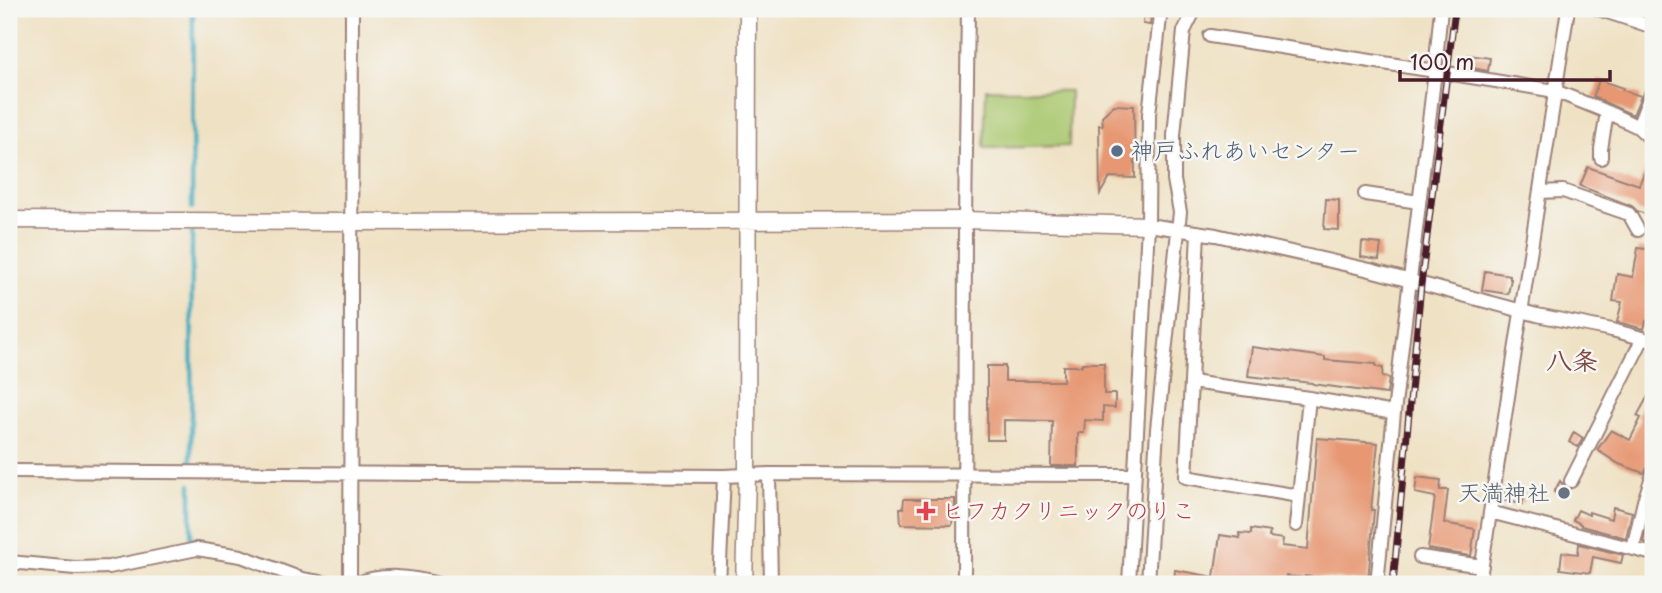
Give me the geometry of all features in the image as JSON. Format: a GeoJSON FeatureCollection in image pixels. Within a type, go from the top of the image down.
{"type":"FeatureCollection","features":[{"type":"Feature","properties":{"kind":"street"},"geometry":{"type":"LineString","coordinates":[[350,584],[352,9]]}},
{"type":"Feature","properties":{"kind":"street"},"geometry":{"type":"LineString","coordinates":[[744,584],[747,476],[748,9]]}},
{"type":"Feature","properties":{"kind":"street"},"geometry":{"type":"LineString","coordinates":[[964,584],[968,9]]}},
{"type":"Feature","properties":{"kind":"street"},"geometry":{"type":"LineString","coordinates":[[1129,584],[1148,225],[1149,114],[1161,9]]}},
{"type":"Feature","properties":{"kind":"street"},"geometry":{"type":"LineString","coordinates":[[1148,584],[1157,429],[1180,212],[1174,180],[1174,135],[1184,31],[1195,9]]}},
{"type":"Feature","properties":{"kind":"street"},"geometry":{"type":"LineString","coordinates":[[1377,584],[1441,9]]}},
{"type":"Feature","properties":{"kind":"street"},"geometry":{"type":"LineString","coordinates":[[1479,584],[1568,9]]}},
{"type":"Feature","properties":{"kind":"street"},"geometry":{"type":"LineString","coordinates":[[1598,9],[1653,27]]}},
{"type":"Feature","properties":{"kind":"street"},"geometry":{"type":"LineString","coordinates":[[1210,36],[1555,91],[1638,127],[1653,141]]}},
{"type":"Feature","properties":{"kind":"street"},"geometry":{"type":"LineString","coordinates":[[1638,127],[1653,89]]}},
{"type":"Feature","properties":{"kind":"street"},"geometry":{"type":"LineString","coordinates":[[1601,158],[1608,112]]}},
{"type":"Feature","properties":{"kind":"street"},"geometry":{"type":"LineString","coordinates":[[1540,192],[1563,191],[1629,214],[1638,230]]}},
{"type":"Feature","properties":{"kind":"street"},"geometry":{"type":"LineString","coordinates":[[1366,194],[1419,202]]}},
{"type":"Feature","properties":{"kind":"street"},"geometry":{"type":"LineString","coordinates":[[9,220],[965,220],[1178,228],[1370,270],[1537,315],[1648,340],[1571,481]]}},
{"type":"Feature","properties":{"kind":"street"},"geometry":{"type":"LineString","coordinates":[[1198,232],[1186,477],[1299,496]]}},
{"type":"Feature","properties":{"kind":"street"},"geometry":{"type":"LineString","coordinates":[[1191,382],[1394,413]]}},
{"type":"Feature","properties":{"kind":"street"},"geometry":{"type":"LineString","coordinates":[[1296,525],[1309,398]]}},
{"type":"Feature","properties":{"kind":"street"},"geometry":{"type":"LineString","coordinates":[[9,471],[724,476],[1134,475]]}},
{"type":"Feature","properties":{"kind":"street"},"geometry":{"type":"LineString","coordinates":[[769,474],[771,584]]}},
{"type":"Feature","properties":{"kind":"street"},"geometry":{"type":"LineString","coordinates":[[1633,548],[1653,474]]}},
{"type":"Feature","properties":{"kind":"street"},"geometry":{"type":"LineString","coordinates":[[719,584],[724,476]]}},
{"type":"Feature","properties":{"kind":"street"},"geometry":{"type":"LineString","coordinates":[[1490,512],[1653,554]]}},
{"type":"Feature","properties":{"kind":"street"},"geometry":{"type":"LineString","coordinates":[[9,562],[109,568],[197,549],[241,556],[302,579],[331,584]]}},
{"type":"Feature","properties":{"kind":"street"},"geometry":{"type":"LineString","coordinates":[[1420,557],[1482,566]]}},
{"type":"Feature","properties":{"kind":"street"},"geometry":{"type":"LineString","coordinates":[[356,584],[370,578],[385,577],[438,584]]}},
{"type":"Feature","properties":{"kind":"green space"},"geometry":{"type":"Polygon","coordinates":[[[986,89],[1070,91],[1069,146],[984,148],[986,89]]]}},
{"type":"Feature","properties":{"kind":"building"},"geometry":{"type":"Polygon","coordinates":[[[1144,9],[1152,9],[1150,25],[1143,24],[1144,9]]]}},
{"type":"Feature","properties":{"kind":"building"},"geometry":{"type":"Polygon","coordinates":[[[1469,55],[1490,58],[1488,71],[1467,67],[1469,55]]]}},
{"type":"Feature","properties":{"kind":"building"},"geometry":{"type":"Polygon","coordinates":[[[1599,80],[1641,96],[1633,115],[1593,97],[1599,80]]]}},
{"type":"Feature","properties":{"kind":"building","name":"神戸ふれあいセンター"},"geometry":{"type":"Polygon","coordinates":[[[1114,105],[1134,106],[1135,178],[1110,177],[1100,194],[1099,125],[1103,125],[1102,116],[1114,105]]]}},
{"type":"Feature","properties":{"kind":"building"},"geometry":{"type":"Polygon","coordinates":[[[1649,161],[1653,163],[1653,178],[1649,189],[1653,190],[1653,217],[1580,186],[1588,167],[1639,185],[1649,161]]]}},
{"type":"Feature","properties":{"kind":"building"},"geometry":{"type":"Polygon","coordinates":[[[1326,199],[1339,200],[1339,230],[1324,229],[1326,199]]]}},
{"type":"Feature","properties":{"kind":"building"},"geometry":{"type":"Polygon","coordinates":[[[1362,242],[1381,244],[1379,260],[1361,257],[1362,242]]]}},
{"type":"Feature","properties":{"kind":"building"},"geometry":{"type":"Polygon","coordinates":[[[1638,248],[1653,252],[1653,301],[1649,321],[1646,321],[1644,329],[1617,322],[1622,302],[1613,301],[1617,274],[1633,277],[1638,248]]]}},
{"type":"Feature","properties":{"kind":"building"},"geometry":{"type":"Polygon","coordinates":[[[1485,271],[1510,275],[1508,294],[1482,290],[1485,271]]]}},
{"type":"Feature","properties":{"kind":"building"},"geometry":{"type":"Polygon","coordinates":[[[1252,347],[1325,357],[1325,360],[1376,364],[1376,367],[1383,368],[1382,377],[1389,378],[1387,394],[1248,376],[1252,347]]]}},
{"type":"Feature","properties":{"kind":"building"},"geometry":{"type":"Polygon","coordinates":[[[1082,363],[1104,363],[1104,394],[1115,394],[1115,408],[1103,407],[1103,421],[1085,420],[1084,433],[1078,433],[1078,466],[1051,466],[1052,421],[1004,420],[1004,440],[987,440],[987,366],[1005,366],[1005,381],[1063,381],[1063,366],[1082,366],[1082,363]]]}},
{"type":"Feature","properties":{"kind":"building"},"geometry":{"type":"Polygon","coordinates":[[[1653,387],[1653,447],[1648,456],[1653,459],[1651,466],[1644,473],[1619,464],[1597,450],[1611,430],[1630,440],[1641,418],[1637,416],[1653,387]]]}},
{"type":"Feature","properties":{"kind":"building"},"geometry":{"type":"Polygon","coordinates":[[[1574,432],[1583,438],[1578,447],[1569,442],[1574,432]]]}},
{"type":"Feature","properties":{"kind":"building"},"geometry":{"type":"Polygon","coordinates":[[[1317,438],[1378,443],[1371,510],[1374,510],[1368,582],[1286,576],[1284,584],[1174,584],[1175,570],[1214,577],[1220,535],[1240,538],[1239,533],[1251,534],[1251,529],[1270,532],[1269,537],[1283,539],[1282,546],[1308,549],[1317,438]]]}},
{"type":"Feature","properties":{"kind":"building"},"geometry":{"type":"Polygon","coordinates":[[[1417,477],[1441,480],[1440,490],[1448,490],[1444,523],[1475,529],[1471,556],[1428,549],[1435,497],[1415,493],[1417,477]]]}},
{"type":"Feature","properties":{"kind":"building"},"geometry":{"type":"Polygon","coordinates":[[[1560,481],[1570,489],[1565,497],[1554,492],[1560,481]]]}},
{"type":"Feature","properties":{"kind":"building"},"geometry":{"type":"Polygon","coordinates":[[[1504,488],[1525,493],[1522,504],[1502,500],[1504,488]]]}},
{"type":"Feature","properties":{"kind":"building","name":"ヒフカクリニックのりこ"},"geometry":{"type":"Polygon","coordinates":[[[904,499],[955,499],[952,525],[901,524],[900,508],[903,508],[904,499]]]}},
{"type":"Feature","properties":{"kind":"building"},"geometry":{"type":"Polygon","coordinates":[[[1613,507],[1632,512],[1626,538],[1581,526],[1573,520],[1578,510],[1611,519],[1613,507]]]}},
{"type":"Feature","properties":{"kind":"building"},"geometry":{"type":"Polygon","coordinates":[[[1650,516],[1653,517],[1653,544],[1643,542],[1650,516]]]}},
{"type":"Feature","properties":{"kind":"building"},"geometry":{"type":"Polygon","coordinates":[[[1579,544],[1623,555],[1621,563],[1593,557],[1590,573],[1560,569],[1562,552],[1578,554],[1579,544]]]}},
{"type":"Feature","properties":{"kind":"waterway"},"geometry":{"type":"LineString","coordinates":[[192,208],[193,9]]}},
{"type":"Feature","properties":{"kind":"waterway"},"geometry":{"type":"LineString","coordinates":[[191,461],[192,233]]}},
{"type":"Feature","properties":{"kind":"waterway"},"geometry":{"type":"LineString","coordinates":[[191,484],[191,541]]}},
{"type":"Feature","properties":{"kind":"railway"},"geometry":{"type":"LineString","coordinates":[[1393,584],[1421,285],[1455,9]]}},
{"type":"Feature","properties":{"kind":"place","name":"神戸ふれあいセンター"},"geometry":{"type":"Point","coordinates":[1117,151]}},
{"type":"Feature","properties":{"kind":"place","name":"天満神社"},"geometry":{"type":"Point","coordinates":[1564,493]}},
{"type":"Feature","properties":{"kind":"place","name":"ヒフカクリニックのりこ"},"geometry":{"type":"Point","coordinates":[926,511]}},
{"type":"Feature","properties":{"kind":"district","name":"八条"},"geometry":{"type":"Point","coordinates":[1572,361]}}]}
